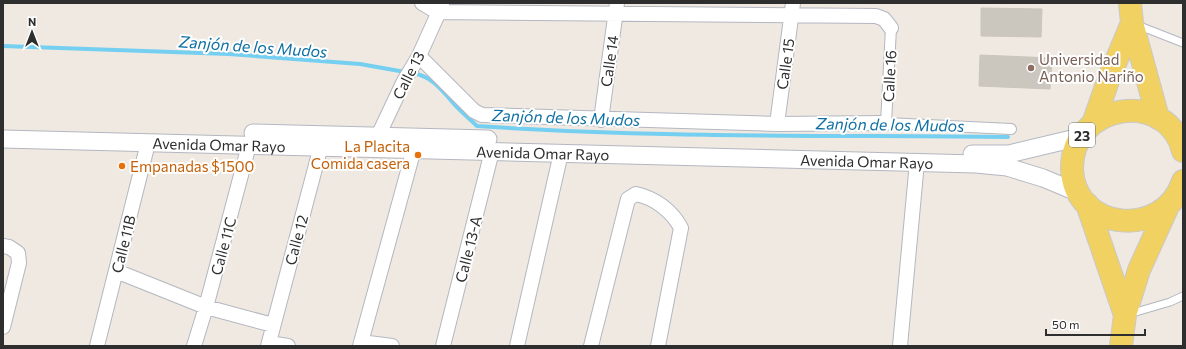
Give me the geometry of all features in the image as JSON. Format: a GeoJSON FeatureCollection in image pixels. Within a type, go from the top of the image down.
{"type":"FeatureCollection","features":[{"type":"Feature","properties":{"kind":"main road"},"geometry":{"type":"LineString","coordinates":[[1131,13],[1158,118]]}},
{"type":"Feature","properties":{"kind":"main road","name":"23"},"geometry":{"type":"LineString","coordinates":[[1094,121],[1131,13]]}},
{"type":"Feature","properties":{"kind":"main road","name":"23"},"geometry":{"type":"LineString","coordinates":[[1125,315],[1072,170],[1075,148],[1080,137],[1094,121],[1109,113],[1126,110],[1143,112],[1158,118],[1169,126],[1177,137],[1183,151]]}},
{"type":"Feature","properties":{"kind":"main road","name":"23"},"geometry":{"type":"LineString","coordinates":[[1083,199],[1102,215],[1113,219],[1136,222],[1154,217],[1168,206],[1175,198],[1183,181]]}},
{"type":"Feature","properties":{"kind":"main road","name":"23"},"geometry":{"type":"LineString","coordinates":[[1121,346],[1125,315],[1139,270],[1168,206]]}},
{"type":"Feature","properties":{"kind":"street"},"geometry":{"type":"LineString","coordinates":[[422,3],[440,8],[792,9],[876,16],[884,19],[891,28]]}},
{"type":"Feature","properties":{"kind":"street","name":"Calle 13"},"geometry":{"type":"LineString","coordinates":[[378,142],[404,81],[419,56],[440,8]]}},
{"type":"Feature","properties":{"kind":"street","name":"Calle 14"},"geometry":{"type":"LineString","coordinates":[[601,120],[616,9]]}},
{"type":"Feature","properties":{"kind":"street","name":"Calle 15"},"geometry":{"type":"LineString","coordinates":[[777,124],[792,9]]}},
{"type":"Feature","properties":{"kind":"street","name":"Calle 16"},"geometry":{"type":"LineString","coordinates":[[886,123],[891,28]]}},
{"type":"Feature","properties":{"kind":"street"},"geometry":{"type":"LineString","coordinates":[[419,56],[474,111],[482,115],[601,120],[777,124],[886,123],[1011,129]]}},
{"type":"Feature","properties":{"kind":"street","name":"Avenida Omar Rayo"},"geometry":{"type":"LineString","coordinates":[[3,128],[378,142],[1003,154],[1009,154],[1080,137]]}},
{"type":"Feature","properties":{"kind":"street","name":"Avenida Omar Rayo"},"geometry":{"type":"LineString","coordinates":[[3,139],[249,144],[321,140]]}},
{"type":"Feature","properties":{"kind":"street","name":"Calle 12"},"geometry":{"type":"LineString","coordinates":[[268,345],[321,140]]}},
{"type":"Feature","properties":{"kind":"street","name":"Calle 11B"},"geometry":{"type":"LineString","coordinates":[[97,346],[148,142]]}},
{"type":"Feature","properties":{"kind":"street","name":"Avenida Omar Rayo"},"geometry":{"type":"LineString","coordinates":[[378,142],[414,149],[976,164],[1007,167],[1043,178],[1083,199]]}},
{"type":"Feature","properties":{"kind":"street","name":"Calle 11C"},"geometry":{"type":"LineString","coordinates":[[194,346],[206,307],[249,144]]}},
{"type":"Feature","properties":{"kind":"street"},"geometry":{"type":"LineString","coordinates":[[392,346],[361,344],[414,149]]}},
{"type":"Feature","properties":{"kind":"street","name":"Calle 13-A"},"geometry":{"type":"LineString","coordinates":[[444,346],[492,151]]}},
{"type":"Feature","properties":{"kind":"street"},"geometry":{"type":"LineString","coordinates":[[517,346],[561,153]]}},
{"type":"Feature","properties":{"kind":"street"},"geometry":{"type":"LineString","coordinates":[[900,346],[917,162]]}},
{"type":"Feature","properties":{"kind":"street"},"geometry":{"type":"LineString","coordinates":[[591,346],[628,199],[636,194],[645,196],[669,211],[681,228],[658,346]]}},
{"type":"Feature","properties":{"kind":"street"},"geometry":{"type":"LineString","coordinates":[[3,246],[9,247],[18,253],[20,262],[3,328]]}},
{"type":"Feature","properties":{"kind":"street"},"geometry":{"type":"LineString","coordinates":[[116,271],[206,307],[274,325]]}},
{"type":"Feature","properties":{"kind":"street"},"geometry":{"type":"LineString","coordinates":[[268,345],[288,346]]}},
{"type":"Feature","properties":{"kind":"lane"},"geometry":{"type":"LineString","coordinates":[[1131,13],[1183,43]]}},
{"type":"Feature","properties":{"kind":"lane"},"geometry":{"type":"LineString","coordinates":[[1125,315],[1170,302],[1183,296]]}},
{"type":"Feature","properties":{"kind":"building"},"geometry":{"type":"Polygon","coordinates":[[[981,8],[1042,9],[1041,37],[981,36],[981,8]]]}},
{"type":"Feature","properties":{"kind":"building"},"geometry":{"type":"Polygon","coordinates":[[[980,55],[1052,58],[1050,89],[979,86],[980,55]]]}},
{"type":"Feature","properties":{"kind":"waterway","name":"Zanjón de los Mudos"},"geometry":{"type":"LineString","coordinates":[[3,46],[229,54],[360,64],[405,72]]}},
{"type":"Feature","properties":{"kind":"waterway","name":"Zanjón de los Mudos"},"geometry":{"type":"LineString","coordinates":[[412,73],[425,77],[436,84],[477,126],[543,130],[676,134],[1008,137]]}},
{"type":"Feature","properties":{"kind":"place","name":"Universidad Antonio Nariño"},"geometry":{"type":"Point","coordinates":[1031,68]}},
{"type":"Feature","properties":{"kind":"place","name":"La Placita Comida casera"},"geometry":{"type":"Point","coordinates":[418,155]}},
{"type":"Feature","properties":{"kind":"place","name":"Empanadas $1500"},"geometry":{"type":"Point","coordinates":[122,166]}}]}
